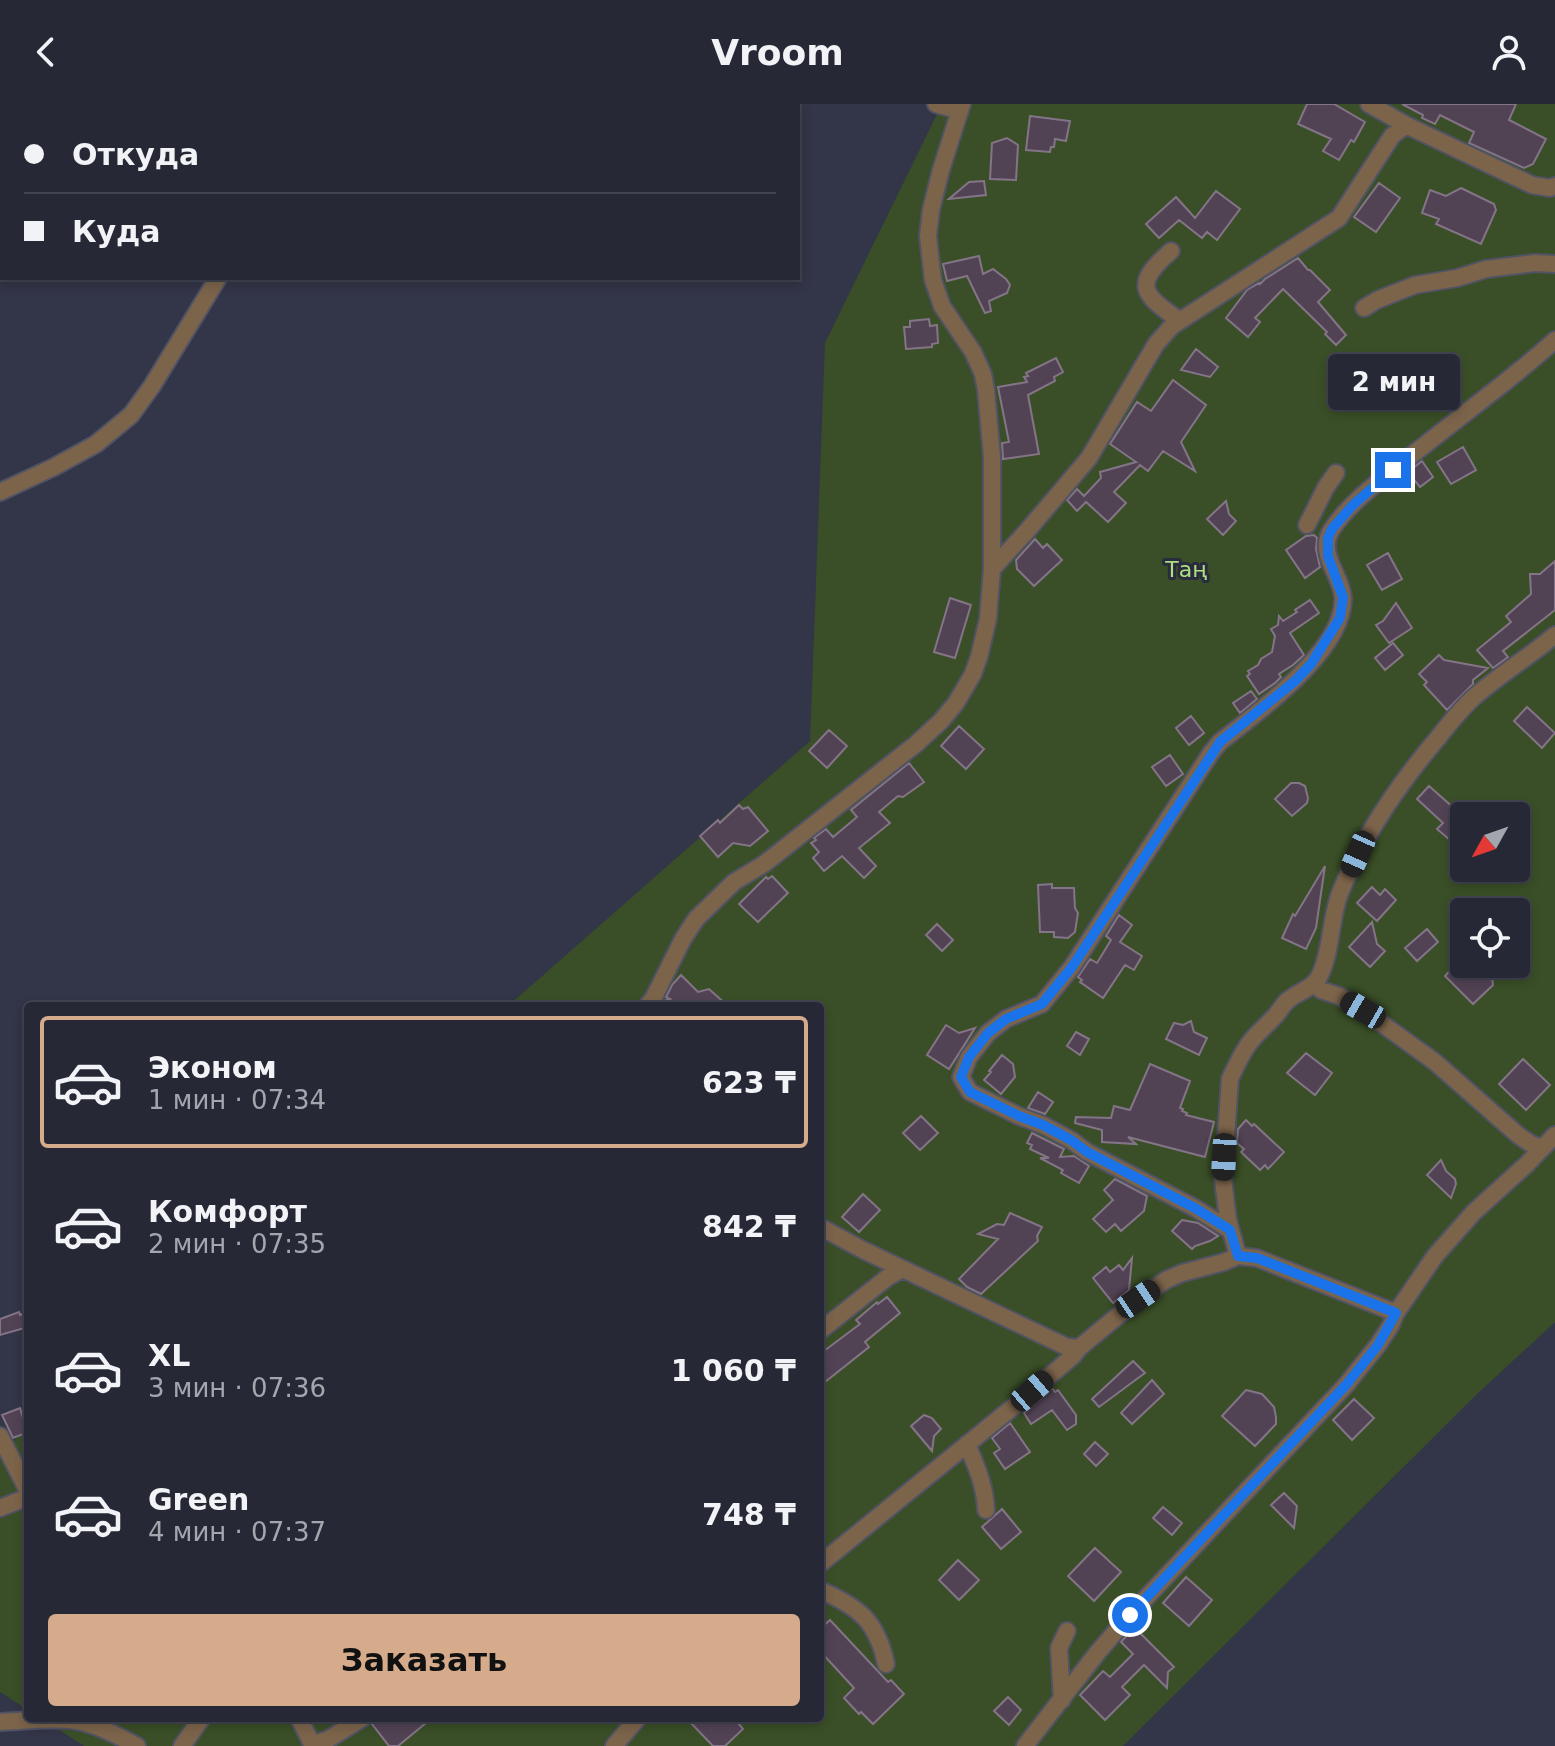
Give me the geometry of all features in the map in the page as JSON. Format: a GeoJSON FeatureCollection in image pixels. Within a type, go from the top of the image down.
{"type":"FeatureCollection","features":[{"type":"Feature","properties":{"kind":"street"},"geometry":{"type":"LineString","coordinates":[[650,1002],[696,919],[734,882],[764,864],[941,721],[956,703],[979,657],[988,619],[992,569],[991,431],[983,374],[973,352],[942,306],[933,280],[928,236],[931,210],[961,108],[936,104]]}},
{"type":"Feature","properties":{"kind":"street"},"geometry":{"type":"LineString","coordinates":[[1369,104],[1532,185],[1555,186]]}},
{"type":"Feature","properties":{"kind":"street"},"geometry":{"type":"LineString","coordinates":[[992,569],[1089,458],[1156,344],[1172,326],[1339,218],[1385,145],[1406,125]]}},
{"type":"Feature","properties":{"kind":"street"},"geometry":{"type":"LineString","coordinates":[[1171,251],[1151,272],[1146,288],[1157,305],[1180,321]]}},
{"type":"Feature","properties":{"kind":"street"},"geometry":{"type":"LineString","coordinates":[[1364,308],[1415,285],[1457,278],[1486,269],[1535,263],[1555,264]]}},
{"type":"Feature","properties":{"kind":"street"},"geometry":{"type":"LineString","coordinates":[[0,492],[96,444],[131,415],[217,280]]}},
{"type":"Feature","properties":{"kind":"street"},"geometry":{"type":"LineString","coordinates":[[1230,1230],[1043,1125],[970,1092],[961,1077],[969,1057],[988,1033],[1006,1019],[1042,1004],[1072,967],[1220,742],[1295,681],[1328,640],[1340,618],[1343,597],[1328,556],[1328,538],[1332,529],[1393,470],[1555,340]]}},
{"type":"Feature","properties":{"kind":"street"},"geometry":{"type":"LineString","coordinates":[[1307,525],[1331,480],[1356,503]]}},
{"type":"Feature","properties":{"kind":"street"},"geometry":{"type":"LineString","coordinates":[[1238,1256],[1230,1230],[1223,1179],[1230,1079],[1249,1043],[1285,1003],[1320,977],[1340,895],[1358,854],[1398,787],[1473,699],[1555,635]]}},
{"type":"Feature","properties":{"kind":"street"},"geometry":{"type":"LineString","coordinates":[[1314,984],[1363,1010],[1435,1062],[1518,1135],[1542,1148]]}},
{"type":"Feature","properties":{"kind":"street"},"geometry":{"type":"LineString","coordinates":[[1025,1746],[1130,1615],[1346,1385],[1378,1345],[1435,1256],[1459,1227],[1555,1135]]}},
{"type":"Feature","properties":{"kind":"street"},"geometry":{"type":"LineString","coordinates":[[824,1229],[1067,1347],[1079,1348]]}},
{"type":"Feature","properties":{"kind":"street"},"geometry":{"type":"LineString","coordinates":[[824,1561],[1028,1395],[1138,1299],[1182,1273],[1238,1256],[1257,1258],[1396,1313]]}},
{"type":"Feature","properties":{"kind":"street"},"geometry":{"type":"LineString","coordinates":[[824,1328],[902,1269]]}},
{"type":"Feature","properties":{"kind":"street"},"geometry":{"type":"LineString","coordinates":[[0,1436],[24,1486]]}},
{"type":"Feature","properties":{"kind":"street"},"geometry":{"type":"LineString","coordinates":[[967,1444],[981,1476],[986,1510]]}},
{"type":"Feature","properties":{"kind":"street"},"geometry":{"type":"LineString","coordinates":[[0,1508],[24,1496]]}},
{"type":"Feature","properties":{"kind":"street"},"geometry":{"type":"LineString","coordinates":[[824,1592],[857,1608],[876,1633],[886,1664]]}},
{"type":"Feature","properties":{"kind":"street"},"geometry":{"type":"LineString","coordinates":[[1062,1700],[1059,1648],[1067,1631]]}},
{"type":"Feature","properties":{"kind":"street"},"geometry":{"type":"LineString","coordinates":[[0,1722],[24,1721]]}},
{"type":"Feature","properties":{"kind":"street"},"geometry":{"type":"LineString","coordinates":[[79,1722],[137,1746]]}},
{"type":"Feature","properties":{"kind":"street"},"geometry":{"type":"LineString","coordinates":[[182,1746],[199,1722]]}},
{"type":"Feature","properties":{"kind":"street"},"geometry":{"type":"LineString","coordinates":[[301,1722],[312,1745],[327,1740],[356,1722]]}},
{"type":"Feature","properties":{"kind":"street"},"geometry":{"type":"LineString","coordinates":[[614,1746],[635,1722]]}},
{"type":"Feature","properties":{"kind":"green space","name":"Таң"},"geometry":{"type":"Polygon","coordinates":[[[942,104],[1555,104],[1555,1322],[1476,1395],[1123,1746],[84,1746],[47,1722],[824,1722],[824,1002],[513,1002],[810,741],[825,343],[942,104]]]}},
{"type":"Feature","properties":{"kind":"green space"},"geometry":{"type":"Polygon","coordinates":[[[24,1432],[24,1707],[0,1692],[0,1453],[24,1432]]]}},
{"type":"Feature","properties":{"kind":"building"},"geometry":{"type":"Polygon","coordinates":[[[1307,104],[1334,104],[1365,122],[1339,160],[1323,151],[1331,139],[1298,124],[1307,104]]]}},
{"type":"Feature","properties":{"kind":"building"},"geometry":{"type":"Polygon","coordinates":[[[1402,104],[1516,104],[1509,120],[1546,139],[1533,164],[1524,168],[1469,143],[1474,132],[1440,115],[1435,124],[1402,104]]]}},
{"type":"Feature","properties":{"kind":"building"},"geometry":{"type":"Polygon","coordinates":[[[1030,116],[1070,121],[1066,141],[1055,139],[1050,152],[1026,150],[1030,116]]]}},
{"type":"Feature","properties":{"kind":"building"},"geometry":{"type":"Polygon","coordinates":[[[1007,138],[1018,145],[1016,180],[990,179],[992,143],[1007,138]]]}},
{"type":"Feature","properties":{"kind":"building"},"geometry":{"type":"Polygon","coordinates":[[[984,181],[986,195],[949,199],[969,182],[984,181]]]}},
{"type":"Feature","properties":{"kind":"building"},"geometry":{"type":"Polygon","coordinates":[[[1379,183],[1400,198],[1376,232],[1354,217],[1379,183]]]}},
{"type":"Feature","properties":{"kind":"building"},"geometry":{"type":"Polygon","coordinates":[[[1461,188],[1494,204],[1496,210],[1481,244],[1436,224],[1439,219],[1422,213],[1430,190],[1446,196],[1461,188]]]}},
{"type":"Feature","properties":{"kind":"building"},"geometry":{"type":"Polygon","coordinates":[[[1216,191],[1240,209],[1217,240],[1207,232],[1202,238],[1179,220],[1159,238],[1146,224],[1176,197],[1195,218],[1216,191]]]}},
{"type":"Feature","properties":{"kind":"building"},"geometry":{"type":"Polygon","coordinates":[[[979,256],[983,274],[993,269],[1010,285],[1007,293],[989,301],[991,311],[985,313],[967,276],[947,281],[943,264],[979,256]]]}},
{"type":"Feature","properties":{"kind":"building"},"geometry":{"type":"Polygon","coordinates":[[[1298,258],[1330,290],[1318,302],[1346,335],[1336,345],[1283,289],[1255,318],[1260,322],[1248,337],[1226,318],[1247,290],[1298,258]]]}},
{"type":"Feature","properties":{"kind":"building"},"geometry":{"type":"Polygon","coordinates":[[[929,319],[930,326],[937,325],[938,343],[932,344],[932,347],[906,349],[904,327],[910,327],[910,321],[929,319]]]}},
{"type":"Feature","properties":{"kind":"building"},"geometry":{"type":"Polygon","coordinates":[[[1196,349],[1218,367],[1210,377],[1181,370],[1196,349]]]}},
{"type":"Feature","properties":{"kind":"building"},"geometry":{"type":"Polygon","coordinates":[[[1056,358],[1063,372],[1054,377],[1055,381],[1028,395],[1039,454],[1003,459],[1002,443],[1009,442],[998,387],[1027,382],[1024,377],[1028,376],[1026,373],[1056,358]]]}},
{"type":"Feature","properties":{"kind":"building"},"geometry":{"type":"Polygon","coordinates":[[[1173,380],[1206,405],[1181,442],[1195,471],[1163,451],[1148,471],[1140,465],[1114,492],[1126,503],[1108,522],[1086,502],[1077,511],[1067,500],[1077,489],[1084,496],[1101,478],[1100,472],[1136,462],[1110,444],[1137,402],[1151,411],[1173,380]]]}},
{"type":"Feature","properties":{"kind":"building"},"geometry":{"type":"Polygon","coordinates":[[[1463,447],[1476,470],[1451,484],[1437,462],[1463,447]]]}},
{"type":"Feature","properties":{"kind":"building"},"geometry":{"type":"Polygon","coordinates":[[[1422,461],[1433,477],[1420,487],[1408,472],[1422,461]]]}},
{"type":"Feature","properties":{"kind":"building"},"geometry":{"type":"Polygon","coordinates":[[[1226,501],[1229,514],[1236,521],[1223,535],[1207,519],[1226,501]]]}},
{"type":"Feature","properties":{"kind":"building"},"geometry":{"type":"Polygon","coordinates":[[[1314,535],[1320,567],[1305,578],[1286,550],[1306,536],[1314,535]]]}},
{"type":"Feature","properties":{"kind":"building"},"geometry":{"type":"Polygon","coordinates":[[[1035,539],[1043,548],[1047,544],[1062,560],[1034,586],[1017,569],[1016,560],[1035,539]]]}},
{"type":"Feature","properties":{"kind":"building"},"geometry":{"type":"Polygon","coordinates":[[[1388,553],[1402,579],[1382,590],[1367,565],[1388,553]]]}},
{"type":"Feature","properties":{"kind":"building"},"geometry":{"type":"Polygon","coordinates":[[[1555,561],[1555,610],[1503,651],[1508,657],[1493,668],[1477,650],[1511,622],[1506,616],[1531,594],[1530,574],[1540,574],[1555,561]]]}},
{"type":"Feature","properties":{"kind":"building"},"geometry":{"type":"Polygon","coordinates":[[[950,598],[971,605],[955,658],[934,652],[950,598]]]}},
{"type":"Feature","properties":{"kind":"building"},"geometry":{"type":"Polygon","coordinates":[[[1310,600],[1319,613],[1290,633],[1304,655],[1259,694],[1247,676],[1250,674],[1248,671],[1272,652],[1275,636],[1271,629],[1278,625],[1279,616],[1283,621],[1310,600]]]}},
{"type":"Feature","properties":{"kind":"building"},"geometry":{"type":"Polygon","coordinates":[[[1396,603],[1412,628],[1389,643],[1376,625],[1383,621],[1396,603]]]}},
{"type":"Feature","properties":{"kind":"building"},"geometry":{"type":"Polygon","coordinates":[[[1393,643],[1403,655],[1385,670],[1375,658],[1393,643]]]}},
{"type":"Feature","properties":{"kind":"building"},"geometry":{"type":"Polygon","coordinates":[[[1439,655],[1444,660],[1488,668],[1447,710],[1424,685],[1427,682],[1419,674],[1439,655]]]}},
{"type":"Feature","properties":{"kind":"building"},"geometry":{"type":"Polygon","coordinates":[[[1251,691],[1257,699],[1240,713],[1233,703],[1251,691]]]}},
{"type":"Feature","properties":{"kind":"building"},"geometry":{"type":"Polygon","coordinates":[[[1527,707],[1555,733],[1542,748],[1514,721],[1527,707]]]}},
{"type":"Feature","properties":{"kind":"building"},"geometry":{"type":"Polygon","coordinates":[[[1191,716],[1204,733],[1189,745],[1176,728],[1191,716]]]}},
{"type":"Feature","properties":{"kind":"building"},"geometry":{"type":"Polygon","coordinates":[[[959,726],[984,749],[966,769],[941,746],[959,726]]]}},
{"type":"Feature","properties":{"kind":"building"},"geometry":{"type":"Polygon","coordinates":[[[829,730],[847,746],[827,768],[809,751],[829,730]]]}},
{"type":"Feature","properties":{"kind":"building"},"geometry":{"type":"Polygon","coordinates":[[[1170,755],[1183,774],[1166,786],[1152,767],[1170,755]]]}},
{"type":"Feature","properties":{"kind":"building"},"geometry":{"type":"Polygon","coordinates":[[[909,763],[924,782],[903,797],[898,796],[879,812],[890,823],[859,848],[876,866],[864,878],[842,856],[824,871],[813,858],[819,852],[811,843],[816,840],[814,838],[826,829],[833,837],[857,817],[851,810],[909,763]]]}},
{"type":"Feature","properties":{"kind":"building"},"geometry":{"type":"Polygon","coordinates":[[[1291,783],[1305,786],[1308,798],[1307,803],[1292,816],[1275,799],[1291,783]]]}},
{"type":"Feature","properties":{"kind":"building"},"geometry":{"type":"Polygon","coordinates":[[[1429,786],[1450,805],[1450,840],[1437,829],[1443,823],[1417,799],[1429,786]]]}},
{"type":"Feature","properties":{"kind":"building"},"geometry":{"type":"Polygon","coordinates":[[[739,805],[743,809],[748,807],[768,831],[750,846],[733,843],[718,857],[700,836],[739,805]]]}},
{"type":"Feature","properties":{"kind":"building"},"geometry":{"type":"Polygon","coordinates":[[[1325,866],[1316,928],[1306,949],[1282,938],[1293,914],[1295,916],[1325,866]]]}},
{"type":"Feature","properties":{"kind":"building"},"geometry":{"type":"Polygon","coordinates":[[[772,876],[788,893],[758,922],[739,904],[766,877],[772,876]]]}},
{"type":"Feature","properties":{"kind":"building"},"geometry":{"type":"Polygon","coordinates":[[[1052,884],[1052,888],[1074,888],[1078,913],[1075,932],[1068,938],[1054,937],[1054,932],[1040,932],[1038,885],[1052,884]]]}},
{"type":"Feature","properties":{"kind":"building"},"geometry":{"type":"Polygon","coordinates":[[[1372,887],[1380,895],[1385,889],[1396,900],[1377,921],[1357,903],[1372,887]]]}},
{"type":"Feature","properties":{"kind":"building"},"geometry":{"type":"Polygon","coordinates":[[[1119,915],[1132,925],[1120,942],[1142,956],[1134,970],[1125,965],[1103,998],[1080,982],[1082,980],[1078,977],[1090,959],[1097,963],[1111,940],[1106,936],[1119,915]]]}},
{"type":"Feature","properties":{"kind":"building"},"geometry":{"type":"Polygon","coordinates":[[[1372,922],[1377,944],[1385,951],[1370,967],[1349,947],[1372,922]]]}},
{"type":"Feature","properties":{"kind":"building"},"geometry":{"type":"Polygon","coordinates":[[[937,924],[953,940],[942,951],[926,935],[937,924]]]}},
{"type":"Feature","properties":{"kind":"building"},"geometry":{"type":"Polygon","coordinates":[[[1427,929],[1438,942],[1417,961],[1405,948],[1427,929]]]}},
{"type":"Feature","properties":{"kind":"building"},"geometry":{"type":"Polygon","coordinates":[[[1450,971],[1450,978],[1492,978],[1493,985],[1473,1004],[1445,976],[1450,971]]]}},
{"type":"Feature","properties":{"kind":"building"},"geometry":{"type":"Polygon","coordinates":[[[681,975],[698,992],[709,989],[724,1002],[664,1002],[670,999],[666,997],[681,975]]]}},
{"type":"Feature","properties":{"kind":"building"},"geometry":{"type":"Polygon","coordinates":[[[1191,1021],[1194,1032],[1207,1038],[1199,1055],[1166,1039],[1174,1023],[1183,1025],[1191,1021]]]}},
{"type":"Feature","properties":{"kind":"building"},"geometry":{"type":"Polygon","coordinates":[[[946,1025],[959,1033],[975,1028],[949,1069],[927,1055],[946,1025]]]}},
{"type":"Feature","properties":{"kind":"building"},"geometry":{"type":"Polygon","coordinates":[[[1076,1032],[1089,1039],[1080,1055],[1067,1046],[1076,1032]]]}},
{"type":"Feature","properties":{"kind":"building"},"geometry":{"type":"Polygon","coordinates":[[[1306,1053],[1332,1073],[1315,1095],[1287,1073],[1306,1053]]]}},
{"type":"Feature","properties":{"kind":"building"},"geometry":{"type":"Polygon","coordinates":[[[1002,1055],[1013,1064],[1015,1077],[1001,1094],[984,1080],[1002,1055]]]}},
{"type":"Feature","properties":{"kind":"building"},"geometry":{"type":"Polygon","coordinates":[[[1523,1059],[1550,1085],[1526,1110],[1499,1084],[1523,1059]]]}},
{"type":"Feature","properties":{"kind":"building"},"geometry":{"type":"Polygon","coordinates":[[[1150,1064],[1190,1081],[1180,1108],[1186,1115],[1214,1122],[1205,1157],[1128,1137],[1136,1144],[1102,1142],[1102,1130],[1075,1123],[1076,1117],[1111,1118],[1114,1106],[1130,1110],[1150,1064]]]}},
{"type":"Feature","properties":{"kind":"building"},"geometry":{"type":"Polygon","coordinates":[[[1038,1092],[1053,1102],[1045,1114],[1028,1108],[1038,1092]]]}},
{"type":"Feature","properties":{"kind":"building"},"geometry":{"type":"Polygon","coordinates":[[[921,1116],[938,1133],[920,1150],[903,1133],[921,1116]]]}},
{"type":"Feature","properties":{"kind":"building"},"geometry":{"type":"Polygon","coordinates":[[[1246,1120],[1284,1152],[1268,1169],[1265,1165],[1260,1170],[1241,1152],[1244,1149],[1237,1143],[1238,1129],[1246,1120]]]}},
{"type":"Feature","properties":{"kind":"building"},"geometry":{"type":"Polygon","coordinates":[[[1032,1133],[1064,1149],[1060,1157],[1074,1156],[1089,1166],[1079,1183],[1040,1158],[1049,1158],[1030,1149],[1032,1145],[1027,1143],[1032,1133]]]}},
{"type":"Feature","properties":{"kind":"building"},"geometry":{"type":"Polygon","coordinates":[[[1441,1160],[1446,1171],[1455,1179],[1451,1198],[1427,1175],[1441,1160]]]}},
{"type":"Feature","properties":{"kind":"building"},"geometry":{"type":"Polygon","coordinates":[[[1115,1179],[1147,1196],[1144,1211],[1121,1231],[1115,1224],[1106,1232],[1093,1219],[1113,1200],[1104,1190],[1115,1179]]]}},
{"type":"Feature","properties":{"kind":"building"},"geometry":{"type":"Polygon","coordinates":[[[863,1194],[880,1210],[859,1232],[842,1217],[863,1194]]]}},
{"type":"Feature","properties":{"kind":"building"},"geometry":{"type":"Polygon","coordinates":[[[1010,1213],[1042,1227],[1038,1241],[981,1294],[959,1279],[998,1239],[978,1234],[997,1224],[1004,1225],[1010,1213]]]}},
{"type":"Feature","properties":{"kind":"building"},"geometry":{"type":"Polygon","coordinates":[[[1182,1220],[1198,1223],[1218,1236],[1192,1249],[1172,1231],[1182,1220]]]}},
{"type":"Feature","properties":{"kind":"building"},"geometry":{"type":"Polygon","coordinates":[[[1132,1258],[1129,1290],[1113,1303],[1093,1278],[1106,1267],[1110,1272],[1119,1265],[1123,1270],[1132,1258]]]}},
{"type":"Feature","properties":{"kind":"building"},"geometry":{"type":"Polygon","coordinates":[[[887,1297],[900,1313],[865,1342],[869,1347],[824,1383],[824,1351],[860,1324],[856,1320],[887,1297]]]}},
{"type":"Feature","properties":{"kind":"building"},"geometry":{"type":"Polygon","coordinates":[[[19,1312],[20,1315],[24,1314],[24,1328],[0,1335],[0,1319],[19,1312]]]}},
{"type":"Feature","properties":{"kind":"building"},"geometry":{"type":"Polygon","coordinates":[[[1133,1361],[1145,1373],[1099,1407],[1092,1399],[1133,1361]]]}},
{"type":"Feature","properties":{"kind":"building"},"geometry":{"type":"Polygon","coordinates":[[[1152,1380],[1164,1394],[1132,1424],[1121,1413],[1152,1380]]]}},
{"type":"Feature","properties":{"kind":"building"},"geometry":{"type":"Polygon","coordinates":[[[1052,1388],[1055,1392],[1058,1390],[1076,1415],[1076,1424],[1067,1430],[1052,1410],[1031,1424],[1024,1413],[1052,1388]]]}},
{"type":"Feature","properties":{"kind":"building"},"geometry":{"type":"Polygon","coordinates":[[[1246,1390],[1262,1394],[1274,1407],[1276,1417],[1276,1424],[1255,1446],[1222,1416],[1246,1390]]]}},
{"type":"Feature","properties":{"kind":"building"},"geometry":{"type":"Polygon","coordinates":[[[1354,1399],[1374,1418],[1352,1440],[1333,1420],[1354,1399]]]}},
{"type":"Feature","properties":{"kind":"building"},"geometry":{"type":"Polygon","coordinates":[[[20,1408],[24,1418],[24,1434],[13,1438],[2,1415],[20,1408]]]}},
{"type":"Feature","properties":{"kind":"building"},"geometry":{"type":"Polygon","coordinates":[[[924,1415],[932,1418],[941,1429],[934,1436],[932,1451],[911,1426],[924,1415]]]}},
{"type":"Feature","properties":{"kind":"building"},"geometry":{"type":"Polygon","coordinates":[[[1010,1423],[1030,1452],[1005,1469],[994,1453],[1000,1449],[992,1438],[1010,1423]]]}},
{"type":"Feature","properties":{"kind":"building"},"geometry":{"type":"Polygon","coordinates":[[[1095,1442],[1108,1454],[1096,1466],[1084,1454],[1095,1442]]]}},
{"type":"Feature","properties":{"kind":"building"},"geometry":{"type":"Polygon","coordinates":[[[1284,1493],[1297,1506],[1294,1528],[1271,1505],[1284,1493]]]}},
{"type":"Feature","properties":{"kind":"building"},"geometry":{"type":"Polygon","coordinates":[[[1163,1507],[1182,1523],[1172,1535],[1153,1518],[1163,1507]]]}},
{"type":"Feature","properties":{"kind":"building"},"geometry":{"type":"Polygon","coordinates":[[[1002,1509],[1021,1532],[1001,1549],[982,1527],[1002,1509]]]}},
{"type":"Feature","properties":{"kind":"building"},"geometry":{"type":"Polygon","coordinates":[[[1095,1548],[1121,1572],[1094,1601],[1068,1576],[1095,1548]]]}},
{"type":"Feature","properties":{"kind":"building"},"geometry":{"type":"Polygon","coordinates":[[[958,1560],[979,1580],[959,1600],[939,1580],[958,1560]]]}},
{"type":"Feature","properties":{"kind":"building"},"geometry":{"type":"Polygon","coordinates":[[[1186,1577],[1212,1600],[1189,1626],[1163,1603],[1186,1577]]]}},
{"type":"Feature","properties":{"kind":"building"},"geometry":{"type":"Polygon","coordinates":[[[830,1620],[888,1682],[891,1680],[904,1694],[873,1724],[844,1698],[854,1688],[824,1655],[824,1625],[830,1620]]]}},
{"type":"Feature","properties":{"kind":"building"},"geometry":{"type":"Polygon","coordinates":[[[1134,1627],[1174,1667],[1168,1672],[1167,1688],[1144,1665],[1122,1687],[1130,1695],[1105,1720],[1080,1695],[1103,1671],[1110,1677],[1133,1654],[1121,1642],[1134,1627]]]}},
{"type":"Feature","properties":{"kind":"building"},"geometry":{"type":"Polygon","coordinates":[[[1008,1697],[1021,1710],[1009,1725],[994,1711],[1008,1697]]]}},
{"type":"Feature","properties":{"kind":"building"},"geometry":{"type":"Polygon","coordinates":[[[427,1722],[398,1746],[389,1746],[372,1724],[427,1722]]]}},
{"type":"Feature","properties":{"kind":"building"},"geometry":{"type":"Polygon","coordinates":[[[690,1722],[737,1722],[743,1729],[725,1746],[713,1746],[690,1722]]]}},
{"type":"Feature","properties":{"kind":"route"},"geometry":{"type":"LineString","coordinates":[[1130,1615],[1346,1385],[1378,1345],[1396,1313],[1257,1258],[1238,1256],[1230,1230],[1043,1125],[970,1092],[961,1077],[969,1057],[988,1033],[1006,1019],[1042,1004],[1072,967],[1220,742],[1295,681],[1311,664],[1340,618],[1343,597],[1328,556],[1328,538],[1353,505],[1393,470]]}}]}
